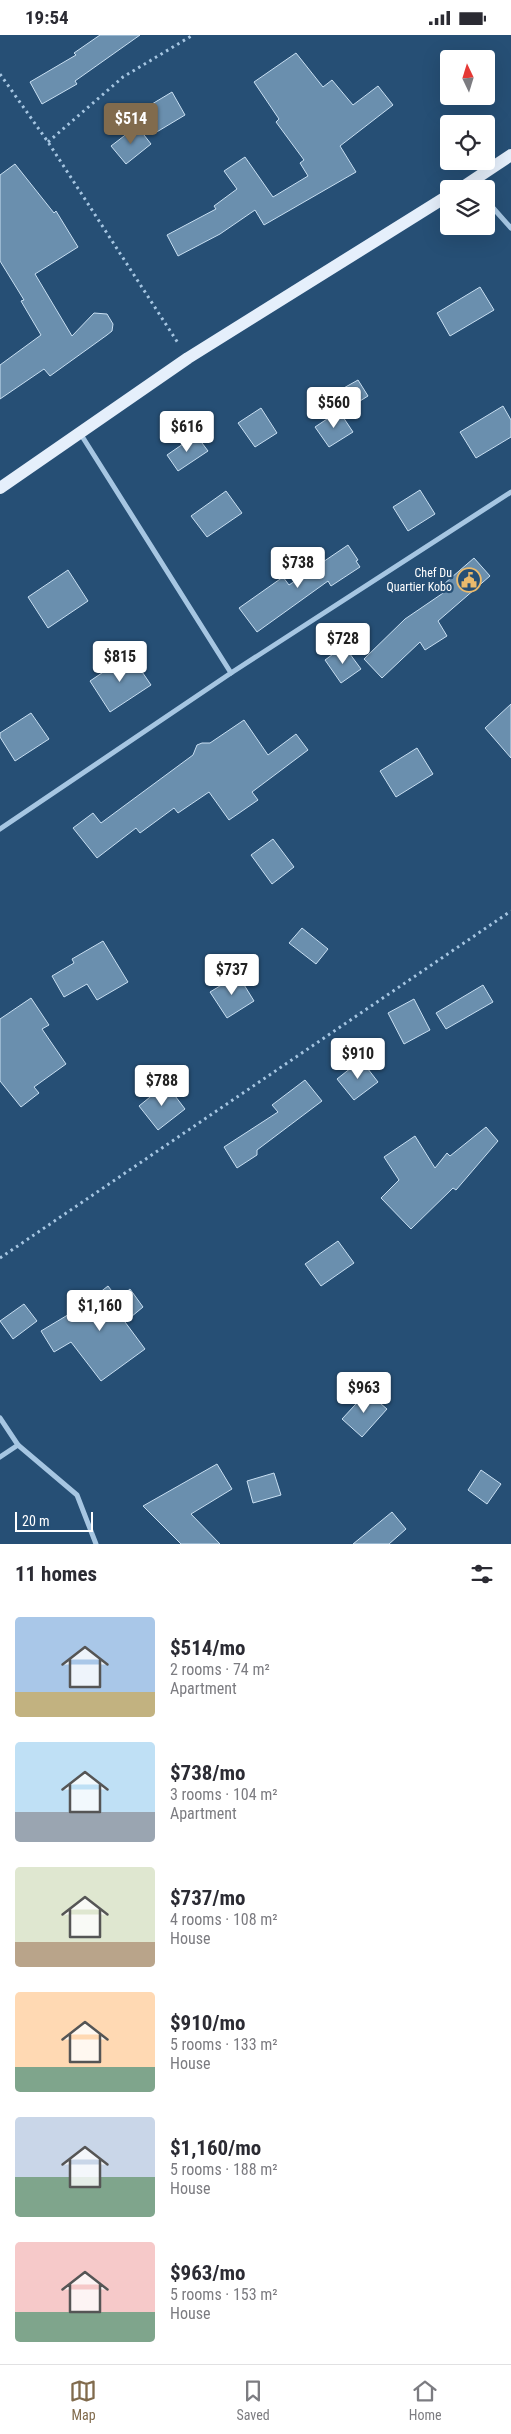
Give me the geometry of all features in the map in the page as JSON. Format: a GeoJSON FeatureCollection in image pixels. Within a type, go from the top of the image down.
{"type":"FeatureCollection","features":[{"type":"Feature","properties":{"kind":"main road"},"geometry":{"type":"LineString","coordinates":[[477,180],[511,155]]}},
{"type":"Feature","properties":{"kind":"main road"},"geometry":{"type":"LineString","coordinates":[[0,488],[188,358],[440,201]]}},
{"type":"Feature","properties":{"kind":"street"},"geometry":{"type":"LineString","coordinates":[[495,211],[511,228]]}},
{"type":"Feature","properties":{"kind":"street"},"geometry":{"type":"LineString","coordinates":[[80,432],[231,673]]}},
{"type":"Feature","properties":{"kind":"street"},"geometry":{"type":"LineString","coordinates":[[0,829],[231,673],[511,492]]}},
{"type":"Feature","properties":{"kind":"street"},"geometry":{"type":"LineString","coordinates":[[0,1418],[18,1445],[77,1495],[96,1544]]}},
{"type":"Feature","properties":{"kind":"street"},"geometry":{"type":"LineString","coordinates":[[0,1457],[18,1445]]}},
{"type":"Feature","properties":{"kind":"path"},"geometry":{"type":"LineString","coordinates":[[48,142],[123,77],[193,35]]}},
{"type":"Feature","properties":{"kind":"path"},"geometry":{"type":"LineString","coordinates":[[0,74],[48,142],[188,358]]}},
{"type":"Feature","properties":{"kind":"path"},"geometry":{"type":"LineString","coordinates":[[0,1258],[511,911]]}},
{"type":"Feature","properties":{"kind":"building"},"geometry":{"type":"Polygon","coordinates":[[[100,35],[140,35],[75,81],[77,84],[42,104],[30,82],[76,55],[74,53],[100,35]]]}},
{"type":"Feature","properties":{"kind":"building"},"geometry":{"type":"Polygon","coordinates":[[[296,53],[323,87],[332,80],[353,105],[378,86],[393,105],[340,146],[356,172],[264,225],[255,210],[220,234],[178,256],[167,235],[216,209],[214,206],[237,189],[224,171],[245,157],[273,197],[308,176],[300,163],[304,160],[276,122],[279,119],[254,82],[296,53]]]}},
{"type":"Feature","properties":{"kind":"building"},"geometry":{"type":"Polygon","coordinates":[[[172,92],[185,115],[155,133],[142,110],[172,92]]]}},
{"type":"Feature","properties":{"kind":"building"},"geometry":{"type":"Polygon","coordinates":[[[137,126],[151,144],[126,164],[111,146],[137,126]]]}},
{"type":"Feature","properties":{"kind":"building"},"geometry":{"type":"Polygon","coordinates":[[[15,164],[54,213],[56,211],[78,247],[35,274],[72,336],[94,313],[107,314],[113,324],[112,331],[50,376],[44,369],[0,399],[0,365],[41,335],[21,301],[24,300],[0,261],[0,175],[15,164]]]}},
{"type":"Feature","properties":{"kind":"building"},"geometry":{"type":"Polygon","coordinates":[[[480,287],[494,310],[450,336],[437,313],[480,287]]]}},
{"type":"Feature","properties":{"kind":"building"},"geometry":{"type":"Polygon","coordinates":[[[358,380],[368,396],[344,411],[333,394],[358,380]]]}},
{"type":"Feature","properties":{"kind":"building"},"geometry":{"type":"Polygon","coordinates":[[[503,406],[511,420],[511,437],[476,458],[460,432],[503,406]]]}},
{"type":"Feature","properties":{"kind":"building"},"geometry":{"type":"Polygon","coordinates":[[[261,408],[277,433],[255,447],[238,423],[261,408]]]}},
{"type":"Feature","properties":{"kind":"building"},"geometry":{"type":"Polygon","coordinates":[[[339,411],[353,432],[329,447],[315,427],[339,411]]]}},
{"type":"Feature","properties":{"kind":"building"},"geometry":{"type":"Polygon","coordinates":[[[196,435],[208,451],[178,471],[167,455],[196,435]]]}},
{"type":"Feature","properties":{"kind":"building"},"geometry":{"type":"Polygon","coordinates":[[[420,490],[435,514],[408,531],[393,507],[420,490]]]}},
{"type":"Feature","properties":{"kind":"building"},"geometry":{"type":"Polygon","coordinates":[[[226,491],[242,513],[207,537],[191,516],[226,491]]]}},
{"type":"Feature","properties":{"kind":"building"},"geometry":{"type":"Polygon","coordinates":[[[348,545],[358,560],[356,561],[360,567],[331,586],[328,581],[257,632],[239,608],[283,577],[289,585],[348,545]]]}},
{"type":"Feature","properties":{"kind":"building"},"geometry":{"type":"Polygon","coordinates":[[[474,558],[490,576],[438,621],[447,636],[425,650],[420,642],[382,678],[364,659],[405,619],[449,589],[444,584],[474,558]]]}},
{"type":"Feature","properties":{"kind":"building"},"geometry":{"type":"Polygon","coordinates":[[[68,570],[88,601],[48,628],[28,597],[68,570]]]}},
{"type":"Feature","properties":{"kind":"building"},"geometry":{"type":"Polygon","coordinates":[[[344,646],[361,669],[341,683],[325,660],[344,646]]]}},
{"type":"Feature","properties":{"kind":"building"},"geometry":{"type":"Polygon","coordinates":[[[130,654],[151,685],[110,712],[90,681],[130,654]]]}},
{"type":"Feature","properties":{"kind":"building"},"geometry":{"type":"Polygon","coordinates":[[[511,704],[511,758],[485,728],[511,704]]]}},
{"type":"Feature","properties":{"kind":"building"},"geometry":{"type":"Polygon","coordinates":[[[31,713],[49,739],[15,761],[0,737],[0,733],[31,713]]]}},
{"type":"Feature","properties":{"kind":"building"},"geometry":{"type":"Polygon","coordinates":[[[244,720],[268,755],[296,734],[308,750],[252,792],[258,800],[229,820],[209,792],[178,813],[174,808],[140,833],[136,828],[97,858],[73,828],[93,813],[101,823],[193,755],[197,745],[210,743],[244,720]]]}},
{"type":"Feature","properties":{"kind":"building"},"geometry":{"type":"Polygon","coordinates":[[[417,748],[433,774],[396,797],[380,771],[417,748]]]}},
{"type":"Feature","properties":{"kind":"building"},"geometry":{"type":"Polygon","coordinates":[[[273,839],[294,867],[272,884],[251,855],[273,839]]]}},
{"type":"Feature","properties":{"kind":"building"},"geometry":{"type":"Polygon","coordinates":[[[302,928],[328,949],[316,964],[289,943],[302,928]]]}},
{"type":"Feature","properties":{"kind":"building"},"geometry":{"type":"Polygon","coordinates":[[[103,941],[128,982],[97,1000],[87,984],[64,997],[52,976],[74,963],[72,959],[103,941]]]}},
{"type":"Feature","properties":{"kind":"building"},"geometry":{"type":"Polygon","coordinates":[[[238,975],[254,1001],[227,1018],[210,992],[238,975]]]}},
{"type":"Feature","properties":{"kind":"building"},"geometry":{"type":"Polygon","coordinates":[[[483,985],[493,1002],[446,1029],[436,1013],[483,985]]]}},
{"type":"Feature","properties":{"kind":"building"},"geometry":{"type":"Polygon","coordinates":[[[31,998],[49,1025],[42,1029],[66,1064],[34,1087],[39,1093],[21,1107],[0,1081],[0,1019],[31,998]]]}},
{"type":"Feature","properties":{"kind":"building"},"geometry":{"type":"Polygon","coordinates":[[[414,999],[430,1030],[404,1044],[388,1013],[414,999]]]}},
{"type":"Feature","properties":{"kind":"building"},"geometry":{"type":"Polygon","coordinates":[[[361,1060],[378,1082],[354,1100],[337,1079],[361,1060]]]}},
{"type":"Feature","properties":{"kind":"building"},"geometry":{"type":"Polygon","coordinates":[[[305,1080],[322,1101],[257,1150],[257,1155],[237,1168],[224,1147],[278,1112],[272,1105],[305,1080]]]}},
{"type":"Feature","properties":{"kind":"building"},"geometry":{"type":"Polygon","coordinates":[[[166,1084],[185,1109],[158,1130],[139,1106],[166,1084]]]}},
{"type":"Feature","properties":{"kind":"building"},"geometry":{"type":"Polygon","coordinates":[[[486,1127],[498,1141],[456,1190],[453,1188],[411,1229],[381,1198],[399,1180],[384,1157],[415,1136],[435,1168],[447,1153],[450,1156],[486,1127]]]}},
{"type":"Feature","properties":{"kind":"building"},"geometry":{"type":"Polygon","coordinates":[[[338,1241],[354,1263],[321,1286],[305,1264],[338,1241]]]}},
{"type":"Feature","properties":{"kind":"building"},"geometry":{"type":"Polygon","coordinates":[[[108,1286],[118,1299],[130,1289],[143,1307],[125,1322],[145,1349],[101,1381],[71,1342],[54,1352],[41,1331],[81,1307],[108,1286]]]}},
{"type":"Feature","properties":{"kind":"building"},"geometry":{"type":"Polygon","coordinates":[[[24,1304],[37,1321],[13,1339],[0,1321],[24,1304]]]}},
{"type":"Feature","properties":{"kind":"building"},"geometry":{"type":"Polygon","coordinates":[[[367,1392],[387,1409],[362,1437],[342,1419],[367,1392]]]}},
{"type":"Feature","properties":{"kind":"building"},"geometry":{"type":"Polygon","coordinates":[[[217,1464],[232,1489],[191,1514],[220,1544],[181,1544],[143,1506],[217,1464]]]}},
{"type":"Feature","properties":{"kind":"building"},"geometry":{"type":"Polygon","coordinates":[[[481,1470],[501,1484],[487,1504],[468,1490],[481,1470]]]}},
{"type":"Feature","properties":{"kind":"building"},"geometry":{"type":"Polygon","coordinates":[[[274,1473],[281,1495],[253,1503],[247,1481],[274,1473]]]}},
{"type":"Feature","properties":{"kind":"building"},"geometry":{"type":"Polygon","coordinates":[[[392,1512],[406,1529],[389,1544],[353,1544],[392,1512]]]}},
{"type":"Feature","properties":{"kind":"place","name":"Chef Du Quartier Kobo"},"geometry":{"type":"Point","coordinates":[469,580]}}]}
